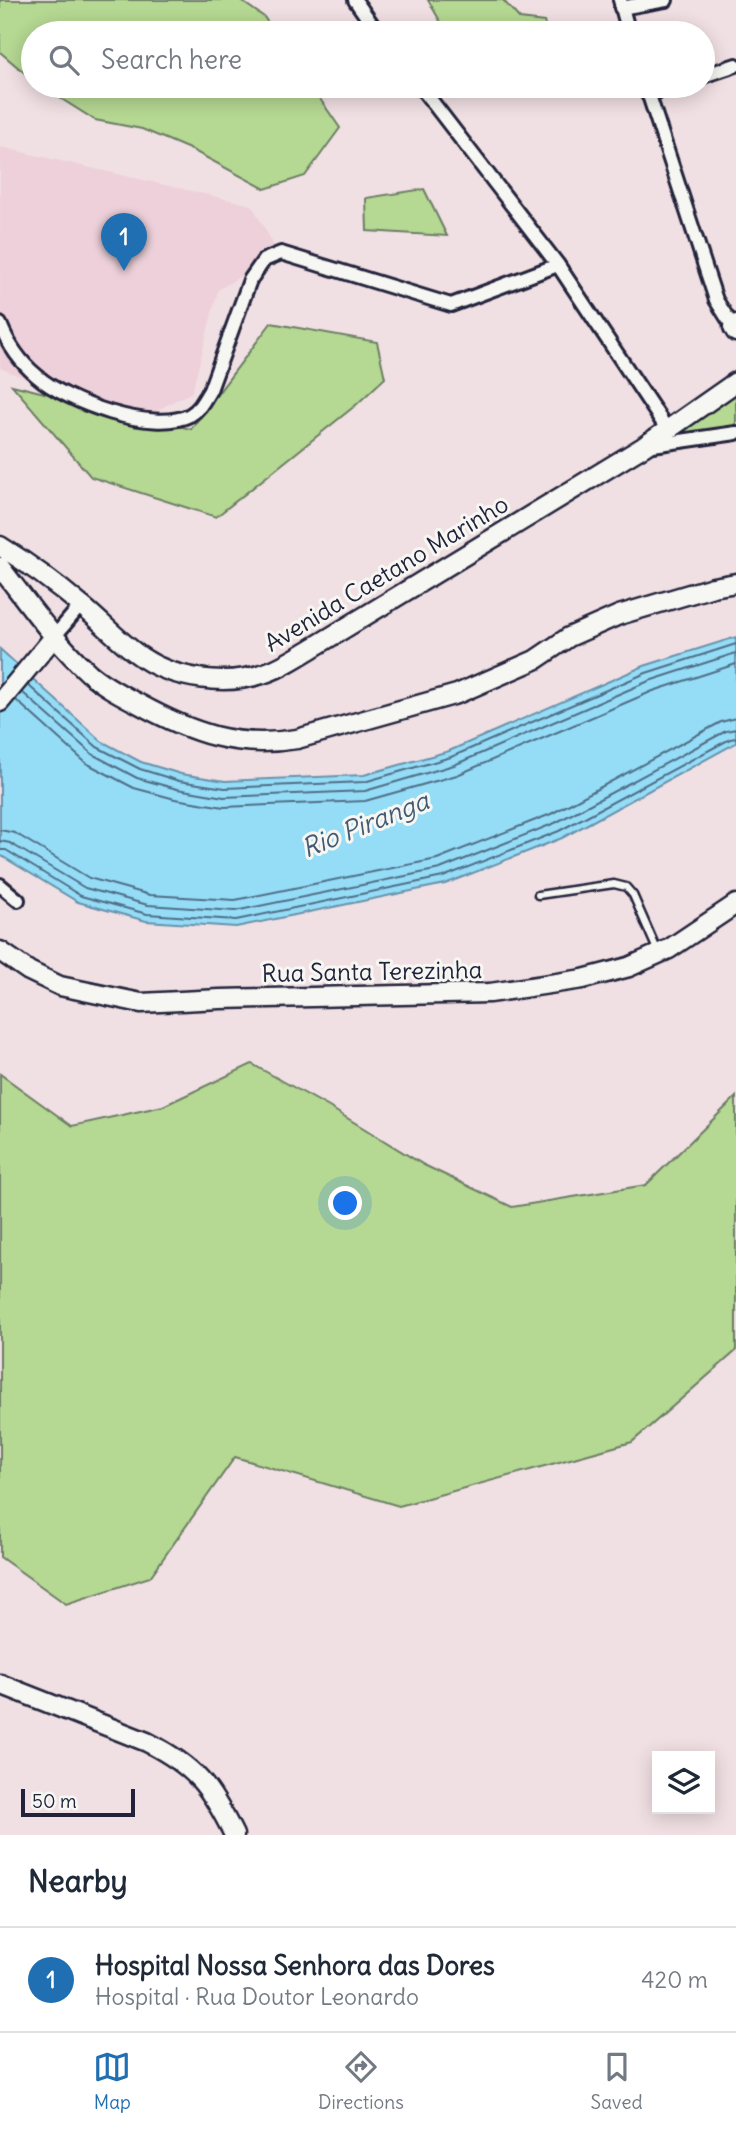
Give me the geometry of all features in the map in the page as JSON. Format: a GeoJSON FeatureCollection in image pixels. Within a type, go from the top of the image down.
{"type":"FeatureCollection","features":[{"type":"Feature","properties":{"kind":"street"},"geometry":{"type":"LineString","coordinates":[[355,0],[369,21]]}},
{"type":"Feature","properties":{"kind":"street"},"geometry":{"type":"LineString","coordinates":[[625,21],[620,4],[666,0]]}},
{"type":"Feature","properties":{"kind":"street"},"geometry":{"type":"LineString","coordinates":[[715,72],[736,65]]}},
{"type":"Feature","properties":{"kind":"street"},"geometry":{"type":"LineString","coordinates":[[429,98],[558,265],[667,429]]}},
{"type":"Feature","properties":{"kind":"street"},"geometry":{"type":"LineString","coordinates":[[650,98],[716,300],[735,328]]}},
{"type":"Feature","properties":{"kind":"street"},"geometry":{"type":"LineString","coordinates":[[0,324],[8,344],[35,375],[69,398],[126,416],[162,421],[191,414],[202,405],[250,280],[264,260],[281,253],[451,304],[558,265]]}},
{"type":"Feature","properties":{"kind":"street"},"geometry":{"type":"LineString","coordinates":[[643,447],[736,382]]}},
{"type":"Feature","properties":{"kind":"street","name":"Avenida Caetano Marinho"},"geometry":{"type":"LineString","coordinates":[[0,546],[25,561],[81,605],[142,658],[158,666],[205,678],[253,677],[278,668],[309,650],[643,447],[736,433]]}},
{"type":"Feature","properties":{"kind":"street"},"geometry":{"type":"LineString","coordinates":[[0,567],[54,637],[92,675],[120,694],[179,726],[228,740],[273,743],[297,739],[457,694],[534,660],[569,637],[619,615],[713,587],[736,583]]}},
{"type":"Feature","properties":{"kind":"street"},"geometry":{"type":"LineString","coordinates":[[0,702],[81,605]]}},
{"type":"Feature","properties":{"kind":"street"},"geometry":{"type":"LineString","coordinates":[[0,885],[18,900]]}},
{"type":"Feature","properties":{"kind":"street","name":"Rua Santa Terezinha"},"geometry":{"type":"LineString","coordinates":[[0,951],[29,971],[60,986],[141,1003],[490,993],[583,979],[629,967],[659,953],[736,904]]}},
{"type":"Feature","properties":{"kind":"street"},"geometry":{"type":"LineString","coordinates":[[0,1684],[147,1742],[170,1754],[189,1767],[207,1786],[234,1835]]}},
{"type":"Feature","properties":{"kind":"lane"},"geometry":{"type":"LineString","coordinates":[[538,895],[614,884],[626,887],[634,895],[659,953]]}},
{"type":"Feature","properties":{"kind":"shaded area"},"geometry":{"type":"Polygon","coordinates":[[[0,147],[252,205],[278,253],[218,290],[192,392],[142,418],[51,389],[0,368],[0,147]]]}},
{"type":"Feature","properties":{"kind":"green space"},"geometry":{"type":"Polygon","coordinates":[[[0,0],[240,0],[267,21],[21,21],[21,70],[0,52],[0,0]]]}},
{"type":"Feature","properties":{"kind":"green space"},"geometry":{"type":"Polygon","coordinates":[[[428,0],[503,0],[520,19],[536,21],[440,21],[428,0]]]}},
{"type":"Feature","properties":{"kind":"green space"},"geometry":{"type":"Polygon","coordinates":[[[60,98],[319,98],[340,128],[305,176],[265,189],[194,151],[142,129],[95,120],[60,98]]]}},
{"type":"Feature","properties":{"kind":"green space"},"geometry":{"type":"Polygon","coordinates":[[[424,189],[447,236],[367,231],[366,198],[424,189]]]}},
{"type":"Feature","properties":{"kind":"green space"},"geometry":{"type":"Polygon","coordinates":[[[271,323],[377,342],[385,378],[356,405],[216,517],[91,477],[12,385],[191,429],[271,323]]]}},
{"type":"Feature","properties":{"kind":"green space"},"geometry":{"type":"Polygon","coordinates":[[[736,382],[736,433],[643,447],[736,382]]]}},
{"type":"Feature","properties":{"kind":"green space"},"geometry":{"type":"Polygon","coordinates":[[[252,1064],[424,1165],[512,1207],[646,1185],[736,1097],[736,1351],[632,1442],[399,1506],[235,1457],[150,1577],[66,1604],[0,1557],[0,1074],[72,1126],[163,1106],[252,1064]]]}},
{"type":"Feature","properties":{"kind":"water","name":"Rio Piranga"},"geometry":{"type":"Polygon","coordinates":[[[736,637],[736,743],[562,838],[445,884],[236,927],[146,921],[78,902],[0,855],[0,649],[101,741],[141,762],[181,774],[225,781],[364,775],[449,751],[644,666],[736,637]]]}},
{"type":"Feature","properties":{"kind":"place","name":"Hospital Nossa Senhora das Dores"},"geometry":{"type":"Point","coordinates":[124,271]}}]}
